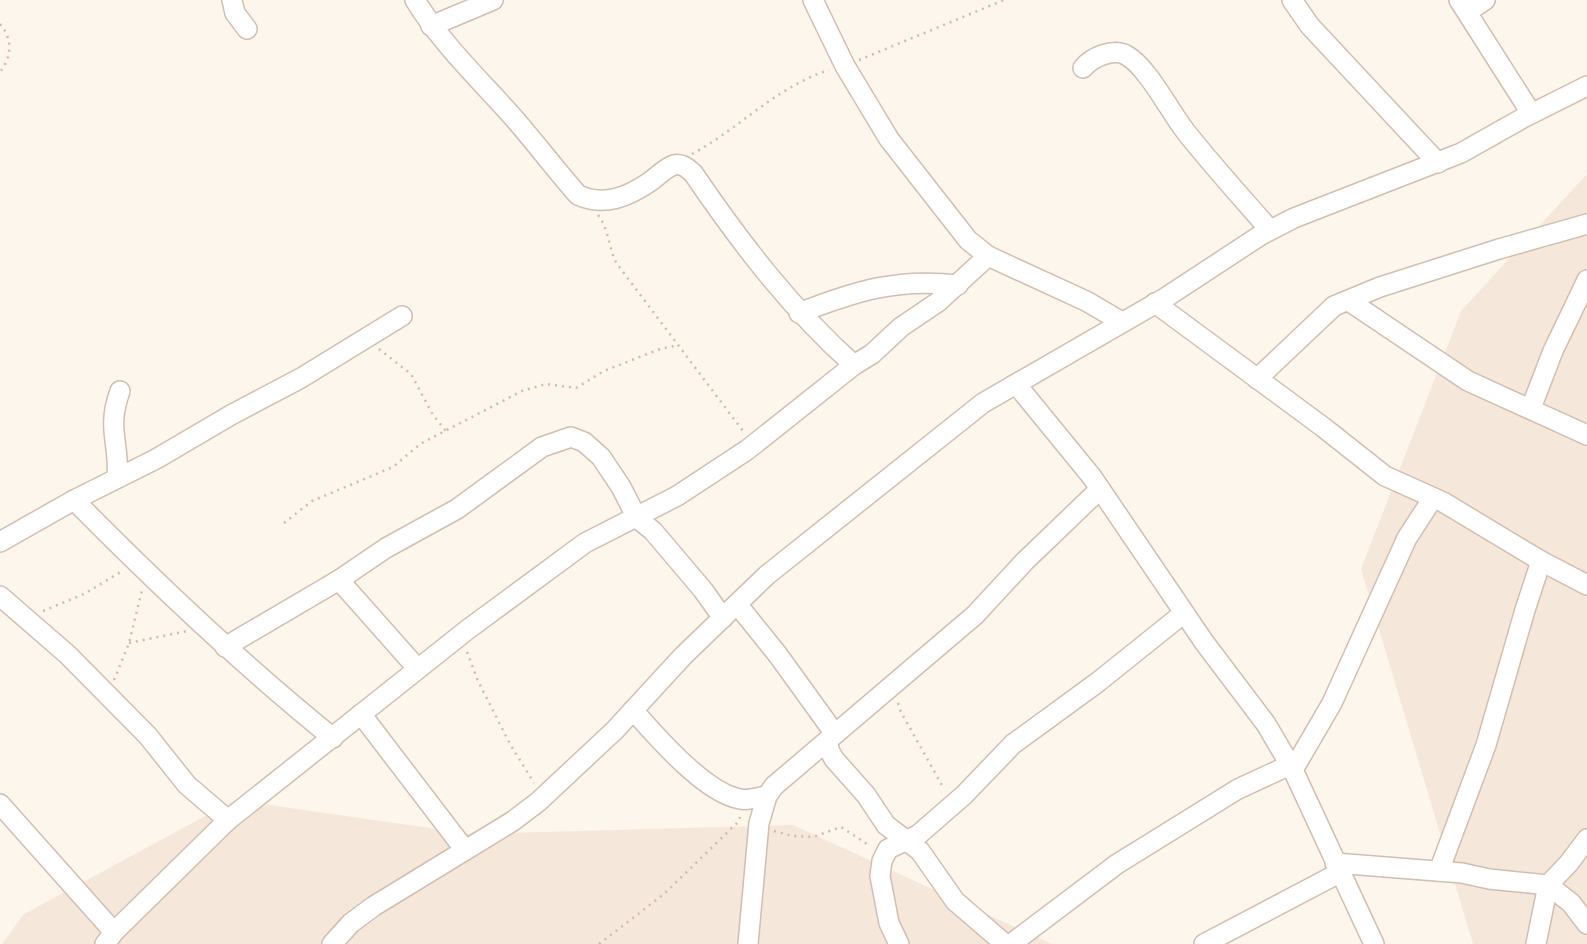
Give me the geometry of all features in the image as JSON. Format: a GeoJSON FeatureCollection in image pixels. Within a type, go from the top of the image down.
{"type":"FeatureCollection","features":[{"type":"Feature","properties":{"kind":"street"},"geometry":{"type":"LineString","coordinates":[[232,0],[236,13],[247,29]]}},
{"type":"Feature","properties":{"kind":"street"},"geometry":{"type":"LineString","coordinates":[[415,0],[431,26],[578,195],[592,201],[628,195],[674,165],[684,165],[694,173],[746,246],[799,313],[854,365]]}},
{"type":"Feature","properties":{"kind":"street"},"geometry":{"type":"LineString","coordinates":[[431,26],[494,0]]}},
{"type":"Feature","properties":{"kind":"street"},"geometry":{"type":"LineString","coordinates":[[813,0],[845,66],[889,139],[968,240],[988,256],[1086,301],[1122,322]]}},
{"type":"Feature","properties":{"kind":"street"},"geometry":{"type":"LineString","coordinates":[[1292,0],[1310,26],[1437,163]]}},
{"type":"Feature","properties":{"kind":"street"},"geometry":{"type":"LineString","coordinates":[[1485,0],[1463,6],[1531,113]]}},
{"type":"Feature","properties":{"kind":"street"},"geometry":{"type":"LineString","coordinates":[[1083,68],[1088,61],[1114,52],[1126,55],[1142,67],[1184,130],[1270,230]]}},
{"type":"Feature","properties":{"kind":"street"},"geometry":{"type":"LineString","coordinates":[[332,944],[351,923],[374,906],[513,821],[544,797],[767,575],[983,403],[1155,303],[1270,230],[1294,218],[1461,153],[1531,113],[1587,86]]}},
{"type":"Feature","properties":{"kind":"street"},"geometry":{"type":"LineString","coordinates":[[1257,379],[1334,306],[1380,287],[1499,249],[1585,229]]}},
{"type":"Feature","properties":{"kind":"street"},"geometry":{"type":"LineString","coordinates":[[0,804],[109,938],[228,820],[463,632],[585,544],[677,496],[755,443],[854,365],[872,354],[901,327],[938,302],[988,256]]}},
{"type":"Feature","properties":{"kind":"street"},"geometry":{"type":"LineString","coordinates":[[1531,408],[1553,351],[1587,280]]}},
{"type":"Feature","properties":{"kind":"street"},"geometry":{"type":"LineString","coordinates":[[799,313],[863,290],[896,283],[915,281],[958,285]]}},
{"type":"Feature","properties":{"kind":"street"},"geometry":{"type":"LineString","coordinates":[[1349,301],[1468,382],[1587,435]]}},
{"type":"Feature","properties":{"kind":"street"},"geometry":{"type":"LineString","coordinates":[[1155,303],[1385,476],[1469,516],[1541,561],[1587,585]]}},
{"type":"Feature","properties":{"kind":"street"},"geometry":{"type":"LineString","coordinates":[[0,542],[117,477],[156,459],[401,316]]}},
{"type":"Feature","properties":{"kind":"street"},"geometry":{"type":"LineString","coordinates":[[1016,384],[1100,489],[1184,613],[1266,724],[1291,768],[1374,944]]}},
{"type":"Feature","properties":{"kind":"street"},"geometry":{"type":"LineString","coordinates":[[117,477],[112,422],[120,391]]}},
{"type":"Feature","properties":{"kind":"street"},"geometry":{"type":"LineString","coordinates":[[225,647],[339,580],[387,548],[457,509],[541,447],[571,437],[584,442],[601,457],[621,487],[636,519],[660,539],[723,618]]}},
{"type":"Feature","properties":{"kind":"street"},"geometry":{"type":"LineString","coordinates":[[748,944],[759,823],[767,796],[774,786],[975,615],[1025,561],[1100,489]]}},
{"type":"Feature","properties":{"kind":"street"},"geometry":{"type":"LineString","coordinates":[[1011,944],[1117,864],[1238,789],[1291,768],[1332,703],[1407,538],[1433,498]]}},
{"type":"Feature","properties":{"kind":"street"},"geometry":{"type":"LineString","coordinates":[[74,500],[202,626],[332,738]]}},
{"type":"Feature","properties":{"kind":"street"},"geometry":{"type":"LineString","coordinates":[[1439,871],[1486,745],[1541,561]]}},
{"type":"Feature","properties":{"kind":"street"},"geometry":{"type":"LineString","coordinates":[[339,580],[417,668]]}},
{"type":"Feature","properties":{"kind":"street"},"geometry":{"type":"LineString","coordinates":[[0,596],[68,655],[148,736],[187,785],[228,820]]}},
{"type":"Feature","properties":{"kind":"street"},"geometry":{"type":"LineString","coordinates":[[737,604],[778,655],[831,737],[829,750],[834,759],[866,795],[897,845],[926,857],[936,876],[955,901],[1005,944]]}},
{"type":"Feature","properties":{"kind":"street"},"geometry":{"type":"LineString","coordinates":[[899,944],[889,923],[880,876],[882,861],[897,845],[918,835],[954,803],[1013,744],[1098,682],[1184,613]]}},
{"type":"Feature","properties":{"kind":"street"},"geometry":{"type":"LineString","coordinates":[[633,710],[687,767],[731,796],[742,800],[767,796]]}},
{"type":"Feature","properties":{"kind":"street"},"geometry":{"type":"LineString","coordinates":[[361,714],[465,850]]}},
{"type":"Feature","properties":{"kind":"street"},"geometry":{"type":"LineString","coordinates":[[1536,944],[1548,885],[1587,839]]}},
{"type":"Feature","properties":{"kind":"street"},"geometry":{"type":"LineString","coordinates":[[1204,944],[1337,868],[1439,871],[1548,885],[1571,903],[1587,924]]}},
{"type":"Feature","properties":{"kind":"path"},"geometry":{"type":"LineString","coordinates":[[674,165],[706,146],[768,100],[814,76],[845,66],[1004,0]]}},
{"type":"Feature","properties":{"kind":"path"},"geometry":{"type":"LineString","coordinates":[[0,24],[9,37],[10,50],[0,72]]}},
{"type":"Feature","properties":{"kind":"path"},"geometry":{"type":"LineString","coordinates":[[578,195],[605,224],[611,253],[617,264],[734,421],[755,443]]}},
{"type":"Feature","properties":{"kind":"path"},"geometry":{"type":"LineString","coordinates":[[365,339],[411,374],[433,415],[446,431]]}},
{"type":"Feature","properties":{"kind":"path"},"geometry":{"type":"LineString","coordinates":[[284,523],[312,501],[393,467],[420,444],[534,387],[546,384],[576,388],[604,371],[660,349],[678,345]]}},
{"type":"Feature","properties":{"kind":"path"},"geometry":{"type":"LineString","coordinates":[[27,619],[141,568]]}},
{"type":"Feature","properties":{"kind":"path"},"geometry":{"type":"LineString","coordinates":[[106,696],[129,643],[141,568]]}},
{"type":"Feature","properties":{"kind":"path"},"geometry":{"type":"LineString","coordinates":[[129,643],[170,636],[202,626]]}},
{"type":"Feature","properties":{"kind":"path"},"geometry":{"type":"LineString","coordinates":[[463,632],[467,653],[478,681],[524,770],[544,797]]}},
{"type":"Feature","properties":{"kind":"path"},"geometry":{"type":"LineString","coordinates":[[894,685],[901,712],[954,803]]}},
{"type":"Feature","properties":{"kind":"path"},"geometry":{"type":"LineString","coordinates":[[599,944],[664,894],[739,821],[743,808],[742,800]]}},
{"type":"Feature","properties":{"kind":"path"},"geometry":{"type":"LineString","coordinates":[[759,823],[775,831],[803,838],[842,827],[871,847],[897,845]]}},
{"type":"Feature","properties":{"kind":"shaded area"},"geometry":{"type":"Polygon","coordinates":[[[1587,174],[1587,944],[1473,944],[1361,569],[1461,311],[1587,174]]]}},
{"type":"Feature","properties":{"kind":"shaded area"},"geometry":{"type":"Polygon","coordinates":[[[235,800],[471,834],[793,825],[1052,944],[2,944],[24,914],[235,800]]]}}]}
